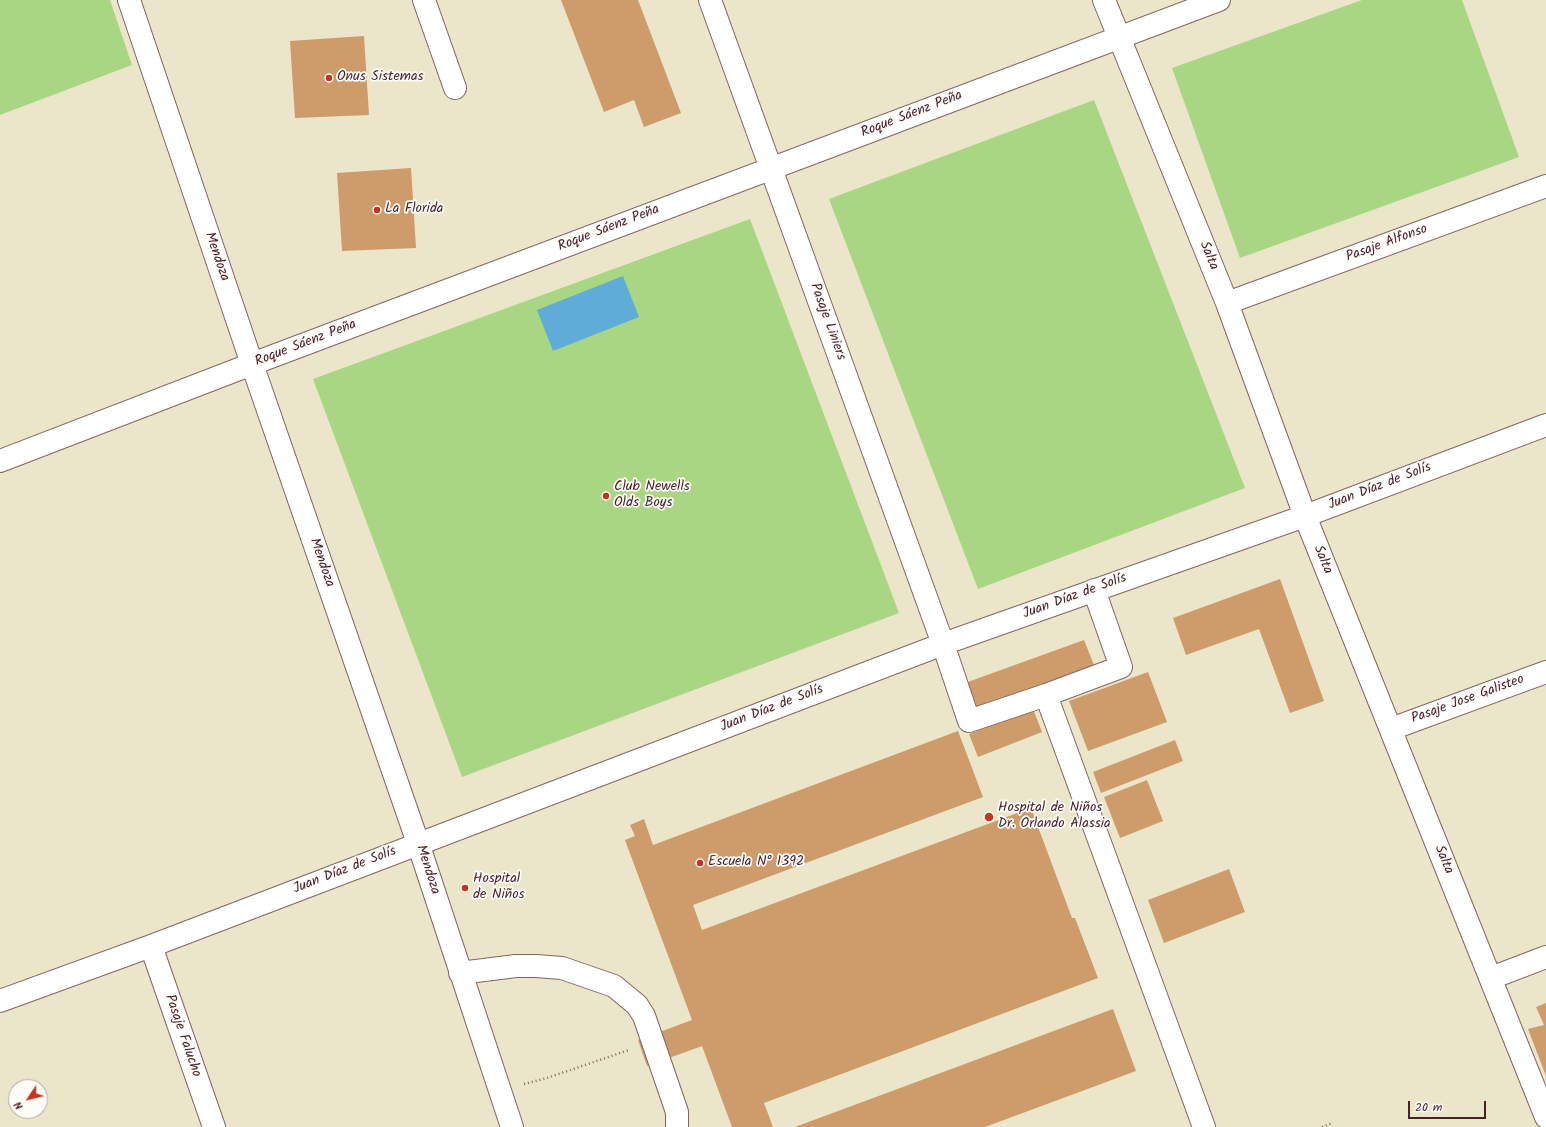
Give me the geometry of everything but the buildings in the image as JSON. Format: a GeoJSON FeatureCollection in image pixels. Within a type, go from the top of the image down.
{"type":"FeatureCollection","features":[{"type":"Feature","properties":{"kind":"street","name":"Mendoza"},"geometry":{"type":"LineString","coordinates":[[129,0],[252,364],[418,843],[512,1127]]}},
{"type":"Feature","properties":{"kind":"street"},"geometry":{"type":"LineString","coordinates":[[424,0],[454,88]]}},
{"type":"Feature","properties":{"kind":"street","name":"Pasaje Liniers"},"geometry":{"type":"LineString","coordinates":[[710,0],[943,644],[969,721],[1046,695]]}},
{"type":"Feature","properties":{"kind":"street","name":"Salta"},"geometry":{"type":"LineString","coordinates":[[1104,0],[1227,303],[1304,516],[1546,1117]]}},
{"type":"Feature","properties":{"kind":"street","name":"Roque Sáenz Peña"},"geometry":{"type":"LineString","coordinates":[[0,461],[252,364],[1219,0]]}},
{"type":"Feature","properties":{"kind":"street","name":"Pasaje Alfonso"},"geometry":{"type":"LineString","coordinates":[[1227,303],[1546,186]]}},
{"type":"Feature","properties":{"kind":"street","name":"Juan Díaz de Solís"},"geometry":{"type":"LineString","coordinates":[[0,1001],[151,946],[943,644],[1304,516],[1546,425]]}},
{"type":"Feature","properties":{"kind":"street"},"geometry":{"type":"LineString","coordinates":[[1094,590],[1121,667],[1046,695],[1204,1127]]}},
{"type":"Feature","properties":{"kind":"street","name":"Pasaje Jose Galisteo"},"geometry":{"type":"LineString","coordinates":[[1390,729],[1546,672]]}},
{"type":"Feature","properties":{"kind":"street","name":"Pasaje Falucho"},"geometry":{"type":"LineString","coordinates":[[151,946],[214,1127]]}},
{"type":"Feature","properties":{"kind":"street"},"geometry":{"type":"LineString","coordinates":[[1491,978],[1546,957]]}},
{"type":"Feature","properties":{"kind":"street"},"geometry":{"type":"LineString","coordinates":[[460,973],[516,966],[562,968],[614,986],[637,1005],[644,1016],[677,1112],[677,1127]]}},
{"type":"Feature","properties":{"kind":"path"},"geometry":{"type":"LineString","coordinates":[[500,1090],[547,1078],[635,1048]]}},
{"type":"Feature","properties":{"kind":"path"},"geometry":{"type":"LineString","coordinates":[[1322,1127],[1333,1123]]}},
{"type":"Feature","properties":{"kind":"green space"},"geometry":{"type":"Polygon","coordinates":[[[0,0],[110,0],[132,65],[0,115],[0,0]]]}},
{"type":"Feature","properties":{"kind":"green space"},"geometry":{"type":"Polygon","coordinates":[[[1362,0],[1462,0],[1519,157],[1240,258],[1172,68],[1362,0]]]}},
{"type":"Feature","properties":{"kind":"green space"},"geometry":{"type":"Polygon","coordinates":[[[1094,100],[1245,488],[978,589],[829,199],[1094,100]]]}},
{"type":"Feature","properties":{"kind":"green space","name":"Club Newells Olds Boys"},"geometry":{"type":"Polygon","coordinates":[[[750,219],[899,613],[462,777],[313,379],[750,219]]]}},
{"type":"Feature","properties":{"kind":"water"},"geometry":{"type":"Polygon","coordinates":[[[623,276],[639,317],[553,351],[537,310],[623,276]]]}},
{"type":"Feature","properties":{"kind":"place","name":"Onus Sistemas"},"geometry":{"type":"Point","coordinates":[329,78]}},
{"type":"Feature","properties":{"kind":"place","name":"La Florida"},"geometry":{"type":"Point","coordinates":[377,210]}},
{"type":"Feature","properties":{"kind":"place","name":"Club Newells Olds Boys"},"geometry":{"type":"Point","coordinates":[606,496]}},
{"type":"Feature","properties":{"kind":"place","name":"Hospital de Niños Dr. Orlando Alassia"},"geometry":{"type":"Point","coordinates":[989,817]}},
{"type":"Feature","properties":{"kind":"place","name":"Escuela N° 1392"},"geometry":{"type":"Point","coordinates":[700,863]}},
{"type":"Feature","properties":{"kind":"place","name":"Hospital de Niños"},"geometry":{"type":"Point","coordinates":[465,888]}}]}
